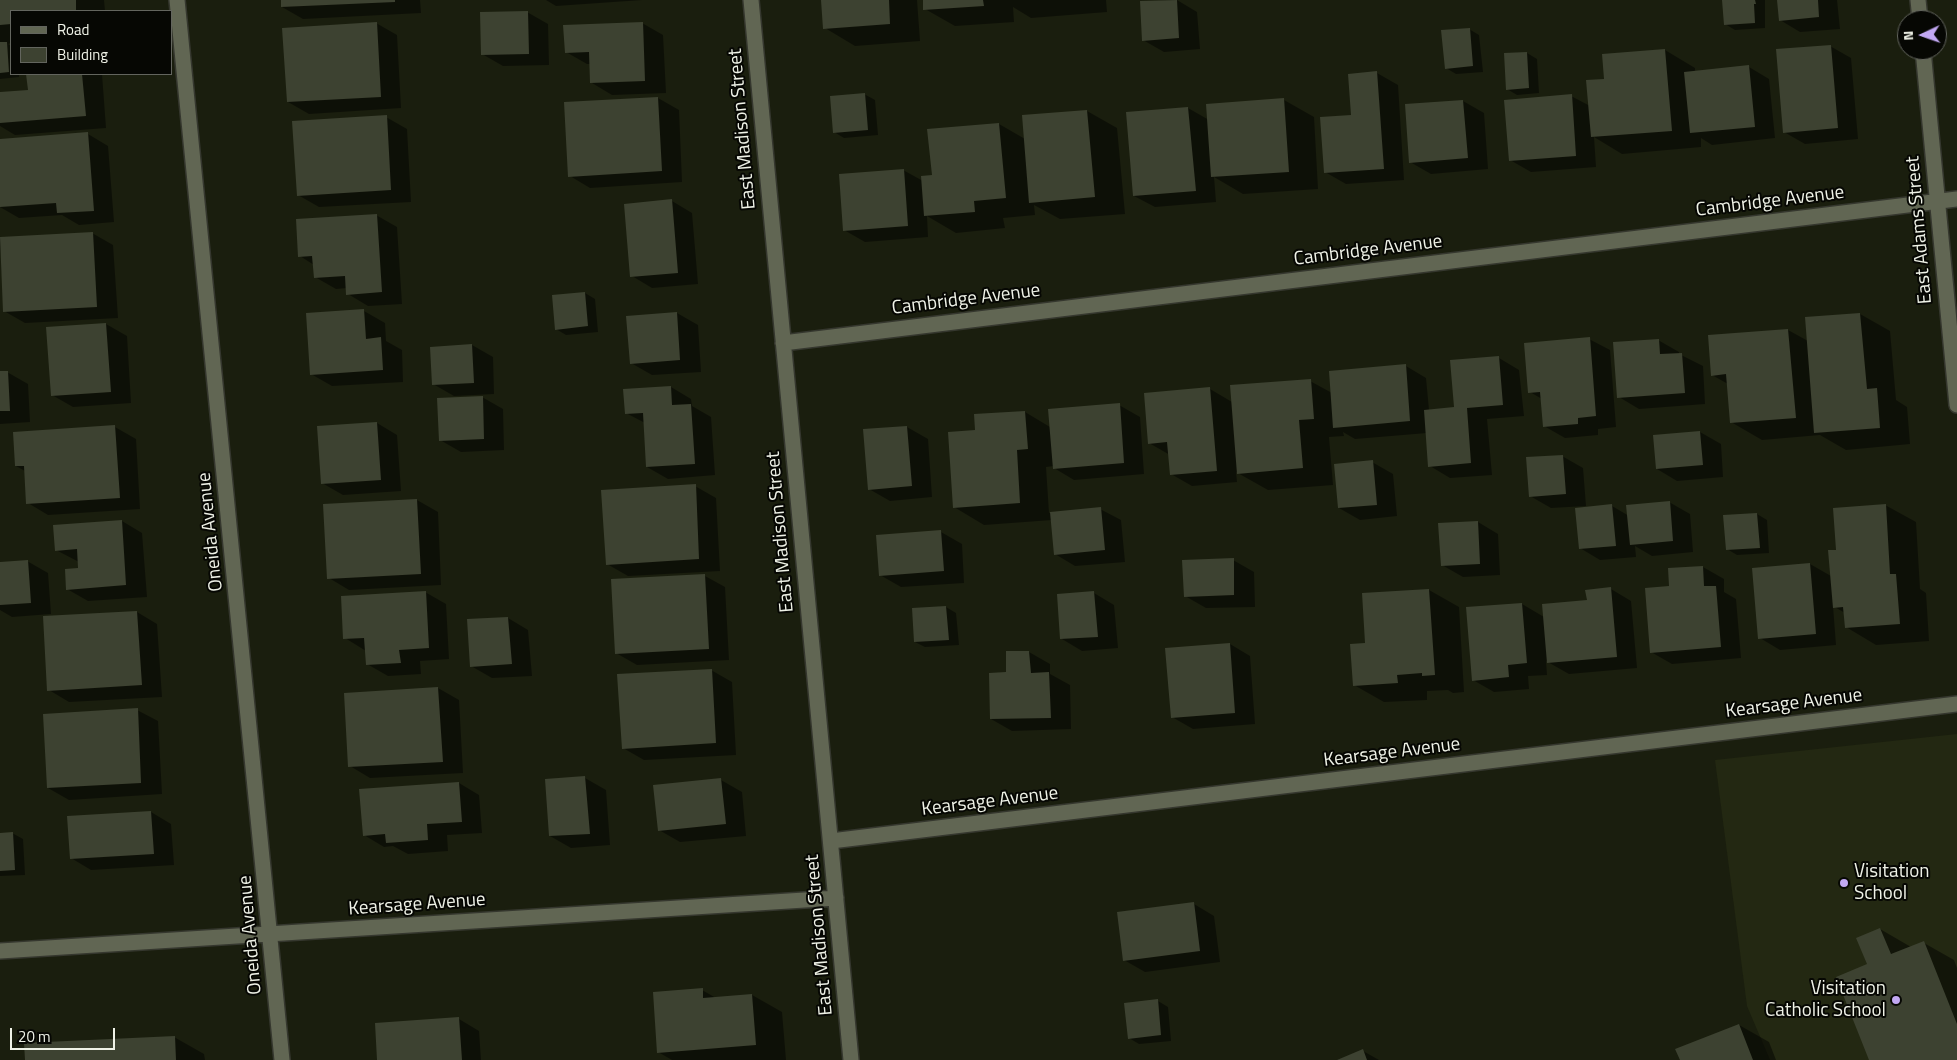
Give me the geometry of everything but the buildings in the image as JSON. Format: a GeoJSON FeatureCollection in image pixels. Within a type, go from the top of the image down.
{"type":"FeatureCollection","features":[{"type":"Feature","properties":{"kind":"street","name":"Oneida Avenue"},"geometry":{"type":"LineString","coordinates":[[178,0],[282,1060]]}},
{"type":"Feature","properties":{"kind":"street","name":"East Madison Street"},"geometry":{"type":"LineString","coordinates":[[751,0],[851,1060]]}},
{"type":"Feature","properties":{"kind":"street","name":"East Adams Street"},"geometry":{"type":"LineString","coordinates":[[1924,60],[1957,405]]}},
{"type":"Feature","properties":{"kind":"street","name":"Cambridge Avenue"},"geometry":{"type":"LineString","coordinates":[[783,343],[1957,199]]}},
{"type":"Feature","properties":{"kind":"street","name":"Kearsage Avenue"},"geometry":{"type":"LineString","coordinates":[[831,841],[1957,704]]}},
{"type":"Feature","properties":{"kind":"street","name":"Kearsage Avenue"},"geometry":{"type":"LineString","coordinates":[[0,951],[836,898]]}},
{"type":"Feature","properties":{"kind":"shaded area","name":"Visitation School"},"geometry":{"type":"Polygon","coordinates":[[[1957,734],[1957,1060],[1770,1060],[1747,1006],[1715,760],[1957,734]]]}},
{"type":"Feature","properties":{"kind":"place","name":"Visitation School"},"geometry":{"type":"Point","coordinates":[1844,883]}},
{"type":"Feature","properties":{"kind":"place","name":"Visitation Catholic School"},"geometry":{"type":"Point","coordinates":[1896,1000]}}]}
